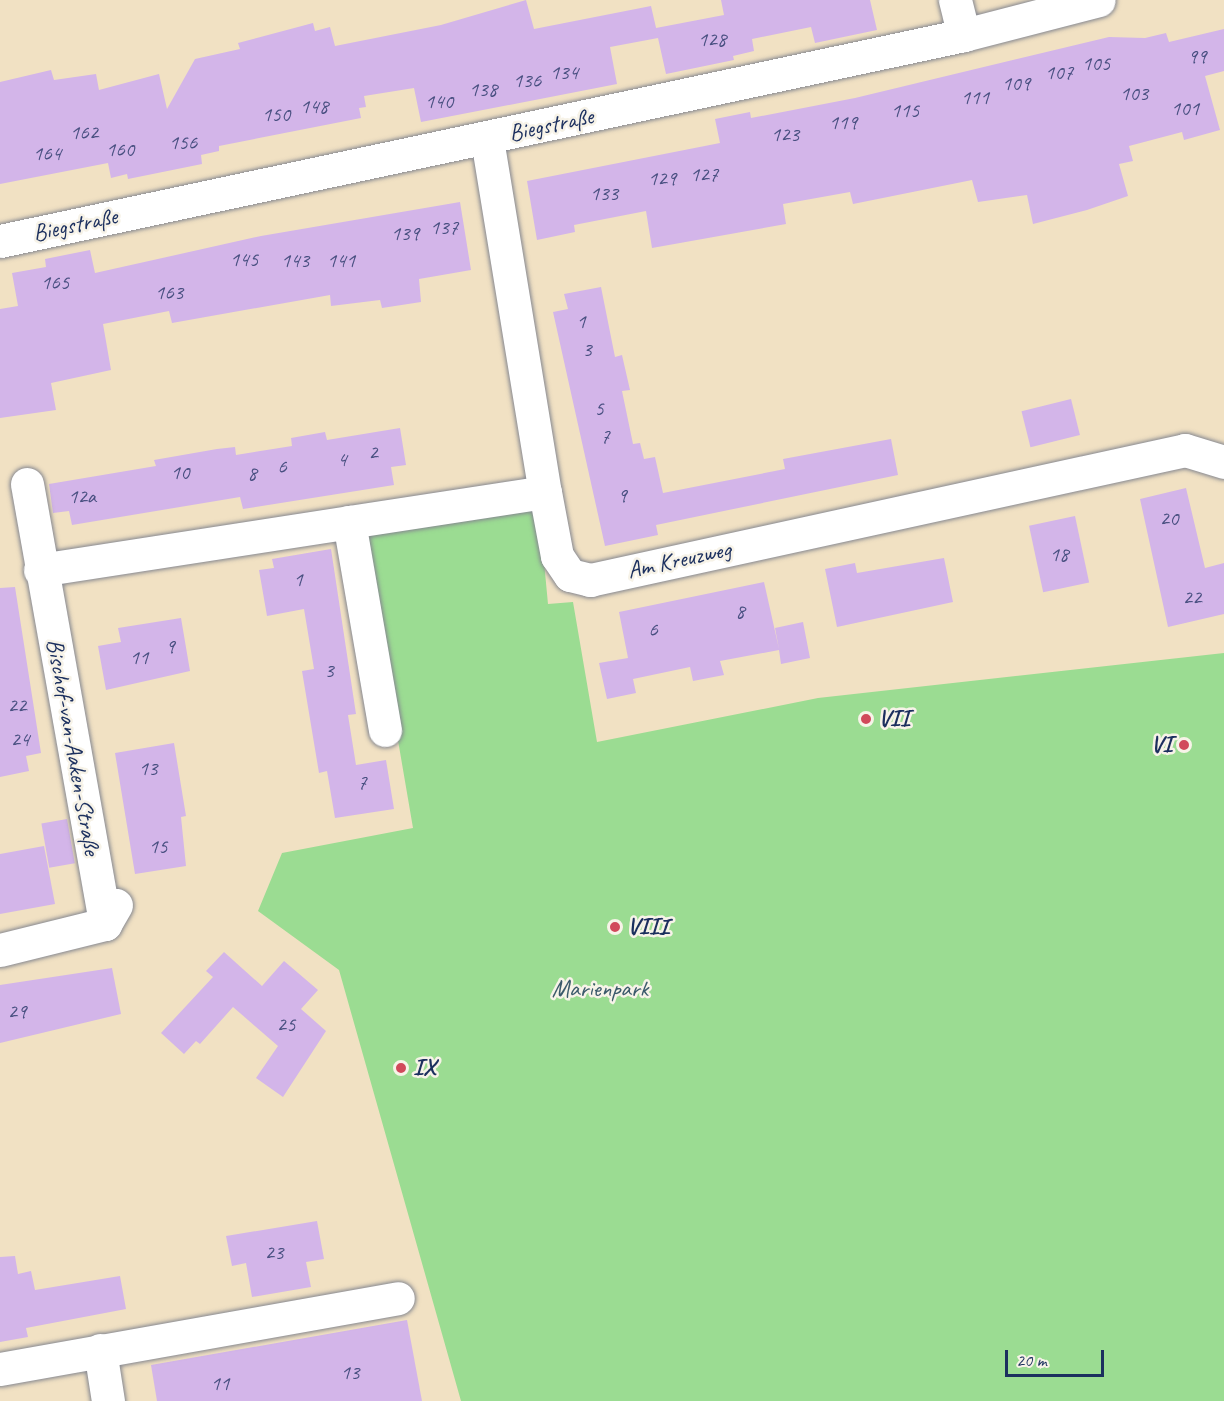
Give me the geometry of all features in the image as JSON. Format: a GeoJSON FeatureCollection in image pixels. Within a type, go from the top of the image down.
{"type":"FeatureCollection","features":[{"type":"Feature","properties":{"kind":"street"},"geometry":{"type":"LineString","coordinates":[[955,0],[964,35]]}},
{"type":"Feature","properties":{"kind":"street","name":"Biegstraße"},"geometry":{"type":"LineString","coordinates":[[0,241],[488,139],[964,35],[1099,0]]}},
{"type":"Feature","properties":{"kind":"street","name":"Am Kreuzweg"},"geometry":{"type":"LineString","coordinates":[[488,139],[557,556],[570,575],[590,580],[1185,450],[1224,462]]}},
{"type":"Feature","properties":{"kind":"street","name":"Bischof-van-Aaken-Straße"},"geometry":{"type":"LineString","coordinates":[[0,950],[113,910],[40,570],[27,484]]}},
{"type":"Feature","properties":{"kind":"street"},"geometry":{"type":"LineString","coordinates":[[40,570],[545,492]]}},
{"type":"Feature","properties":{"kind":"street"},"geometry":{"type":"LineString","coordinates":[[349,522],[385,730]]}},
{"type":"Feature","properties":{"kind":"street"},"geometry":{"type":"LineString","coordinates":[[0,1369],[398,1298]]}},
{"type":"Feature","properties":{"kind":"street"},"geometry":{"type":"LineString","coordinates":[[100,1350],[108,1401]]}},
{"type":"Feature","properties":{"kind":"green space","name":"Marienpark"},"geometry":{"type":"Polygon","coordinates":[[[538,498],[548,604],[573,602],[597,742],[818,698],[1224,653],[1224,1401],[461,1401],[339,970],[258,911],[282,853],[413,828],[362,530],[538,498]]]}},
{"type":"Feature","properties":{"kind":"building"},"geometry":{"type":"Polygon","coordinates":[[[526,0],[534,29],[651,6],[656,28],[724,15],[721,0],[870,0],[877,30],[815,43],[811,27],[752,39],[754,51],[733,56],[734,60],[666,74],[658,38],[610,47],[617,84],[421,122],[414,88],[364,96],[366,107],[359,108],[361,118],[219,146],[219,151],[201,155],[202,164],[128,179],[127,174],[111,178],[108,163],[0,184],[0,82],[51,70],[54,80],[96,74],[99,90],[159,74],[167,109],[195,59],[240,49],[238,43],[313,23],[315,31],[330,27],[335,46],[441,25],[526,0]]]}},
{"type":"Feature","properties":{"kind":"building"},"geometry":{"type":"Polygon","coordinates":[[[1224,29],[1224,71],[1205,76],[1220,130],[1184,140],[1182,132],[1129,146],[1133,161],[1119,164],[1128,196],[1087,210],[1033,224],[1027,195],[978,202],[972,180],[853,204],[850,192],[783,204],[786,224],[652,248],[646,211],[574,225],[575,232],[537,240],[527,181],[720,143],[715,119],[750,112],[751,118],[855,98],[1109,37],[1145,38],[1166,33],[1169,42],[1224,29]]]}},
{"type":"Feature","properties":{"kind":"building"},"geometry":{"type":"Polygon","coordinates":[[[460,202],[471,270],[419,279],[421,302],[382,308],[380,300],[331,306],[330,295],[172,323],[169,311],[103,324],[111,370],[51,383],[56,410],[0,418],[0,309],[18,306],[12,273],[46,267],[45,259],[90,250],[95,273],[261,236],[460,202]]]}},
{"type":"Feature","properties":{"kind":"building"},"geometry":{"type":"Polygon","coordinates":[[[601,287],[615,357],[622,355],[630,390],[622,391],[633,444],[640,443],[644,459],[655,457],[663,493],[785,469],[783,459],[891,439],[898,475],[656,525],[658,535],[605,546],[553,312],[568,309],[564,294],[601,287]]]}},
{"type":"Feature","properties":{"kind":"building"},"geometry":{"type":"Polygon","coordinates":[[[1071,399],[1080,435],[1030,447],[1022,411],[1071,399]]]}},
{"type":"Feature","properties":{"kind":"building"},"geometry":{"type":"Polygon","coordinates":[[[400,428],[406,465],[391,467],[394,485],[243,509],[240,497],[72,525],[69,511],[53,513],[49,484],[156,466],[154,460],[217,449],[235,447],[236,455],[292,446],[291,438],[325,432],[327,440],[400,428]]]}},
{"type":"Feature","properties":{"kind":"building"},"geometry":{"type":"Polygon","coordinates":[[[1186,488],[1205,568],[1224,563],[1224,614],[1168,627],[1140,499],[1186,488]]]}},
{"type":"Feature","properties":{"kind":"building"},"geometry":{"type":"Polygon","coordinates":[[[1075,516],[1089,583],[1043,592],[1029,526],[1075,516]]]}},
{"type":"Feature","properties":{"kind":"building"},"geometry":{"type":"Polygon","coordinates":[[[331,549],[356,714],[348,715],[356,765],[386,760],[394,809],[335,818],[327,771],[319,773],[302,671],[314,669],[304,609],[267,616],[259,570],[274,568],[272,559],[331,549]]]}},
{"type":"Feature","properties":{"kind":"building"},"geometry":{"type":"Polygon","coordinates":[[[944,558],[953,602],[837,627],[825,569],[855,563],[857,573],[944,558]]]}},
{"type":"Feature","properties":{"kind":"building"},"geometry":{"type":"Polygon","coordinates":[[[764,582],[779,649],[775,628],[803,622],[810,658],[781,664],[779,650],[720,661],[724,675],[693,681],[690,667],[633,679],[636,693],[607,699],[599,663],[628,658],[619,612],[764,582]]]}},
{"type":"Feature","properties":{"kind":"building"},"geometry":{"type":"Polygon","coordinates":[[[15,587],[41,753],[26,756],[29,771],[0,777],[0,588],[15,587]]]}},
{"type":"Feature","properties":{"kind":"building"},"geometry":{"type":"Polygon","coordinates":[[[181,618],[190,671],[106,690],[98,646],[121,642],[118,628],[181,618]]]}},
{"type":"Feature","properties":{"kind":"building"},"geometry":{"type":"Polygon","coordinates":[[[174,743],[186,816],[181,817],[186,866],[135,874],[115,753],[174,743]]]}},
{"type":"Feature","properties":{"kind":"building"},"geometry":{"type":"Polygon","coordinates":[[[67,819],[75,863],[49,868],[41,824],[67,819]]]}},
{"type":"Feature","properties":{"kind":"building"},"geometry":{"type":"Polygon","coordinates":[[[44,846],[55,904],[0,914],[0,854],[44,846]]]}},
{"type":"Feature","properties":{"kind":"building"},"geometry":{"type":"Polygon","coordinates":[[[224,952],[262,986],[284,961],[318,990],[301,1009],[326,1031],[283,1097],[256,1078],[278,1046],[233,1007],[200,1044],[196,1041],[184,1054],[161,1033],[213,977],[206,971],[224,952]]]}},
{"type":"Feature","properties":{"kind":"building"},"geometry":{"type":"Polygon","coordinates":[[[112,968],[121,1014],[0,1043],[0,985],[112,968]]]}},
{"type":"Feature","properties":{"kind":"building"},"geometry":{"type":"Polygon","coordinates":[[[317,1221],[324,1259],[306,1262],[311,1287],[252,1297],[246,1263],[232,1266],[226,1236],[317,1221]]]}},
{"type":"Feature","properties":{"kind":"building"},"geometry":{"type":"Polygon","coordinates":[[[15,1256],[18,1274],[31,1271],[35,1290],[120,1276],[126,1309],[26,1328],[28,1337],[0,1342],[0,1257],[15,1256]]]}},
{"type":"Feature","properties":{"kind":"building"},"geometry":{"type":"Polygon","coordinates":[[[407,1320],[422,1401],[157,1401],[151,1365],[407,1320]]]}},
{"type":"Feature","properties":{"kind":"place","name":"VII"},"geometry":{"type":"Point","coordinates":[866,719]}},
{"type":"Feature","properties":{"kind":"place","name":"VI"},"geometry":{"type":"Point","coordinates":[1184,745]}},
{"type":"Feature","properties":{"kind":"place","name":"VIII"},"geometry":{"type":"Point","coordinates":[615,927]}},
{"type":"Feature","properties":{"kind":"place","name":"IX"},"geometry":{"type":"Point","coordinates":[401,1068]}}]}
